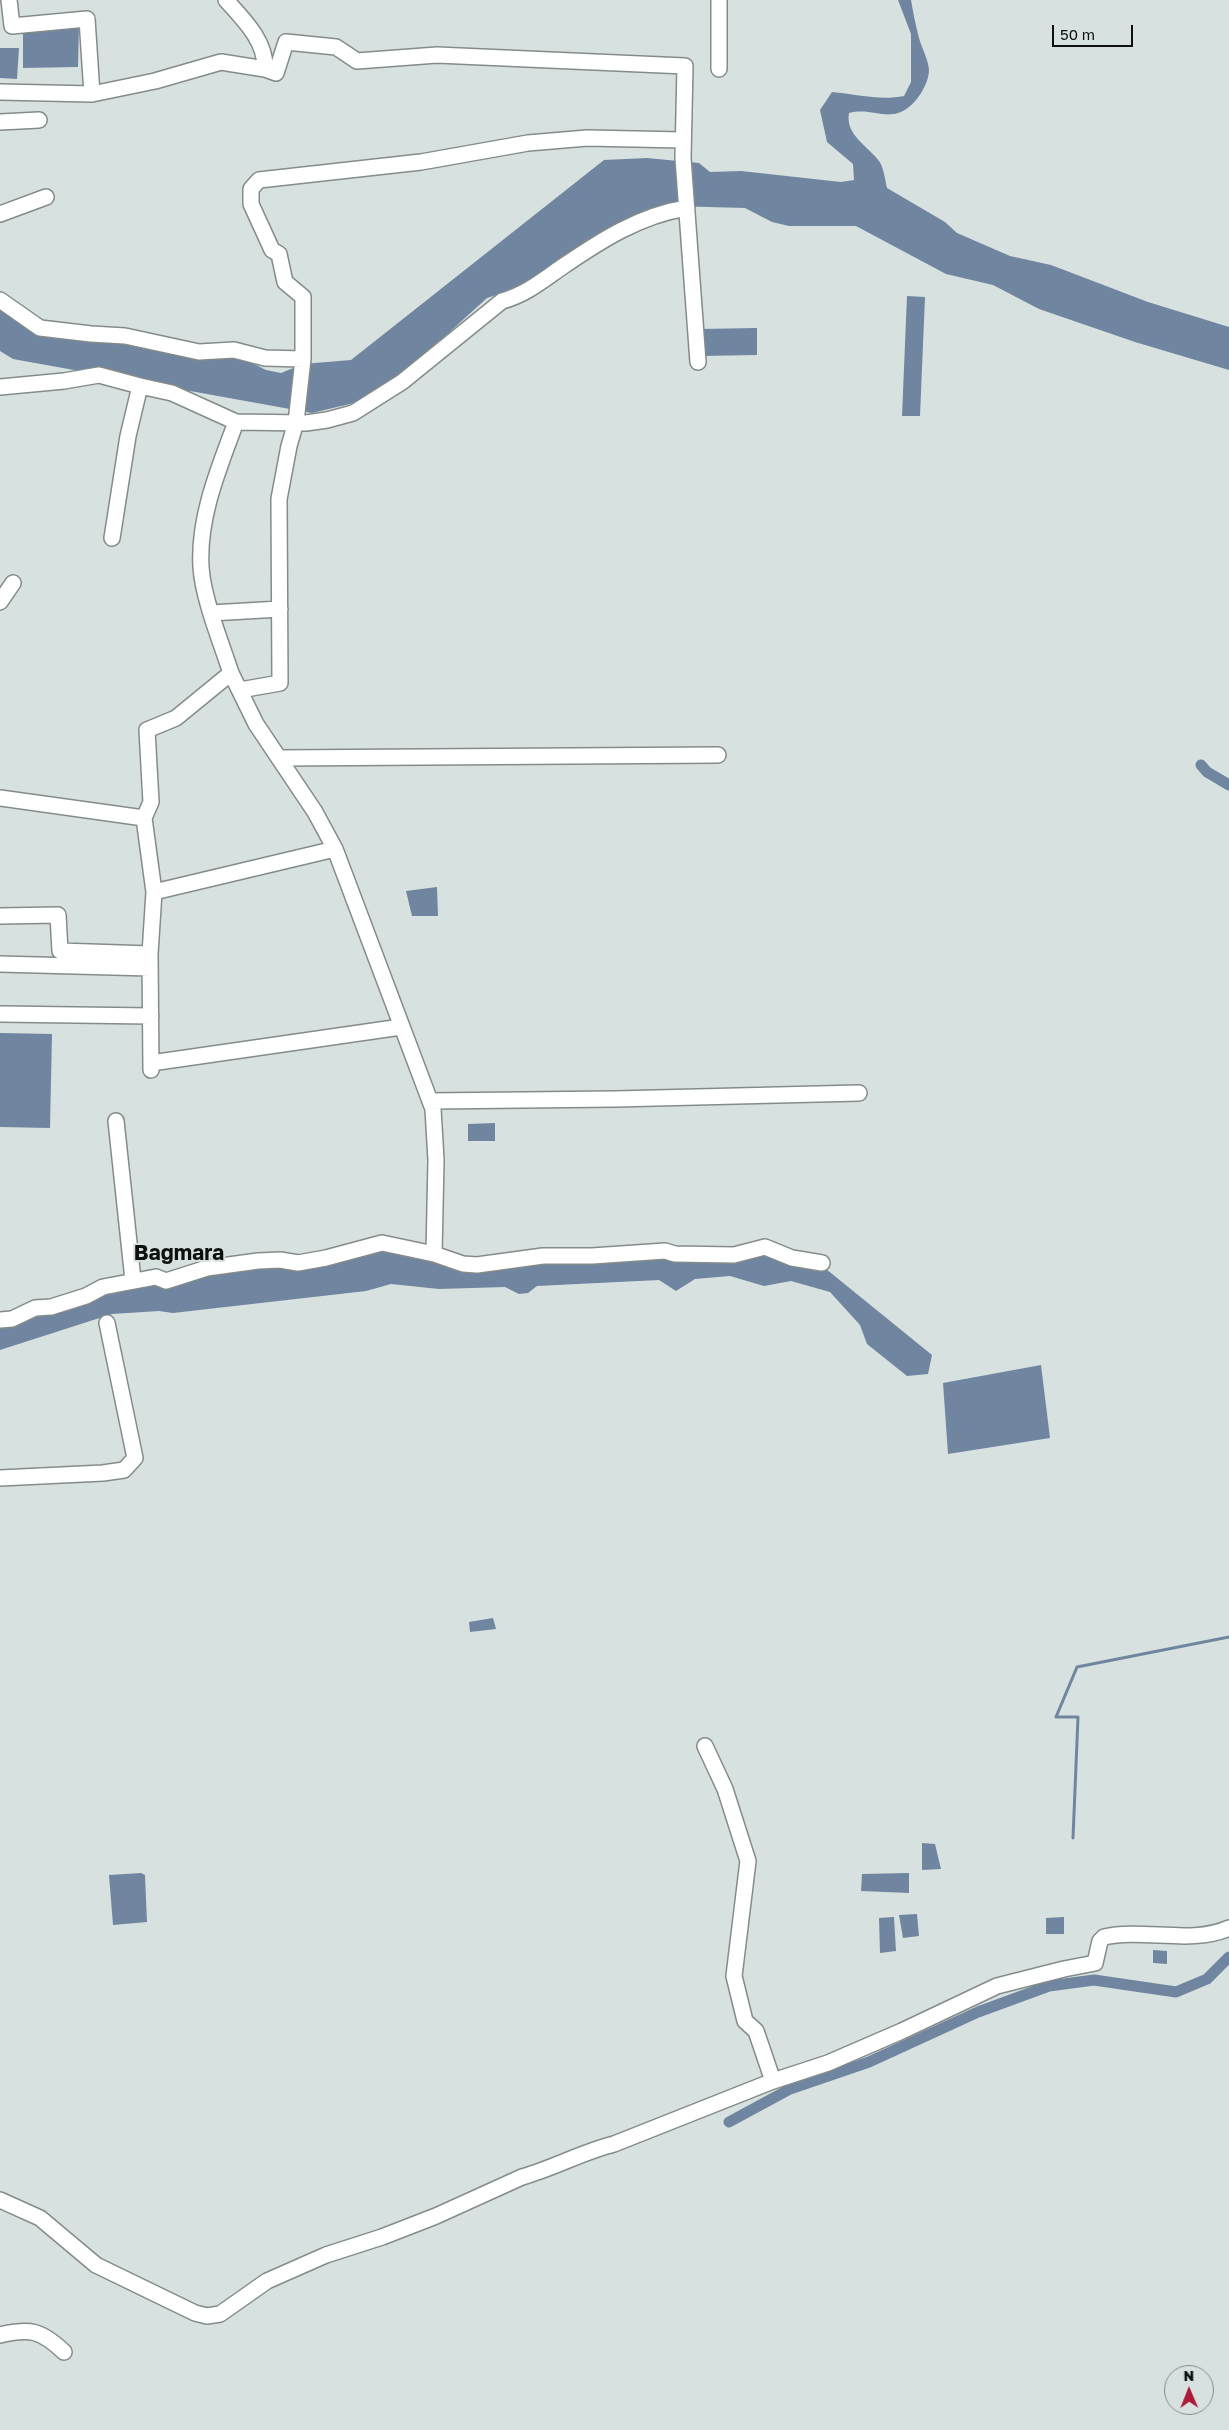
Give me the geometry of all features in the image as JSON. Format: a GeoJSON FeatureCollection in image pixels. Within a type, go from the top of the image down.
{"type":"FeatureCollection","features":[{"type":"Feature","properties":{"kind":"street"},"geometry":{"type":"LineString","coordinates":[[9,0],[12,26],[87,19],[92,94]]}},
{"type":"Feature","properties":{"kind":"street"},"geometry":{"type":"LineString","coordinates":[[226,0],[252,30],[265,56],[265,69]]}},
{"type":"Feature","properties":{"kind":"street"},"geometry":{"type":"LineString","coordinates":[[719,0],[719,69]]}},
{"type":"Feature","properties":{"kind":"street"},"geometry":{"type":"LineString","coordinates":[[0,92],[92,94],[156,81],[221,62],[265,69],[276,73],[286,42],[336,47],[357,61],[437,55],[685,66],[683,158],[698,362]]}},
{"type":"Feature","properties":{"kind":"street"},"geometry":{"type":"LineString","coordinates":[[0,122],[38,120]]}},
{"type":"Feature","properties":{"kind":"street"},"geometry":{"type":"LineString","coordinates":[[240,690],[280,683],[280,499],[289,446],[296,419],[303,360],[303,297],[285,282],[279,254],[272,250],[251,204],[251,189],[259,180],[421,162],[528,143],[587,138],[683,140]]}},
{"type":"Feature","properties":{"kind":"street"},"geometry":{"type":"LineString","coordinates":[[0,214],[46,197]]}},
{"type":"Feature","properties":{"kind":"street"},"geometry":{"type":"LineString","coordinates":[[0,387],[64,381],[99,375],[172,393],[236,422],[296,419],[327,420],[353,413],[402,382],[502,301],[520,297],[594,246],[627,227],[654,215],[686,208]]}},
{"type":"Feature","properties":{"kind":"street"},"geometry":{"type":"LineString","coordinates":[[0,300],[40,328],[125,336],[199,352],[234,350],[265,358],[303,360]]}},
{"type":"Feature","properties":{"kind":"street"},"geometry":{"type":"LineString","coordinates":[[112,538],[128,436],[140,386]]}},
{"type":"Feature","properties":{"kind":"street"},"geometry":{"type":"LineString","coordinates":[[236,422],[215,479],[202,537],[201,568],[211,613],[231,674],[256,724],[315,812],[334,849],[433,1109],[436,1160],[434,1254]]}},
{"type":"Feature","properties":{"kind":"street"},"geometry":{"type":"LineString","coordinates":[[0,584],[13,583],[0,602]]}},
{"type":"Feature","properties":{"kind":"street"},"geometry":{"type":"LineString","coordinates":[[211,613],[280,609]]}},
{"type":"Feature","properties":{"kind":"street"},"geometry":{"type":"LineString","coordinates":[[231,674],[176,718],[147,730],[150,802],[144,818],[154,892],[150,961],[151,1066],[401,1026]]}},
{"type":"Feature","properties":{"kind":"street"},"geometry":{"type":"LineString","coordinates":[[279,758],[718,756]]}},
{"type":"Feature","properties":{"kind":"street"},"geometry":{"type":"LineString","coordinates":[[0,798],[144,818]]}},
{"type":"Feature","properties":{"kind":"street"},"geometry":{"type":"LineString","coordinates":[[154,892],[334,849]]}},
{"type":"Feature","properties":{"kind":"street"},"geometry":{"type":"LineString","coordinates":[[0,916],[58,915],[60,951],[150,961]]}},
{"type":"Feature","properties":{"kind":"street"},"geometry":{"type":"LineString","coordinates":[[0,964],[150,961]]}},
{"type":"Feature","properties":{"kind":"street"},"geometry":{"type":"LineString","coordinates":[[0,1014],[151,1016]]}},
{"type":"Feature","properties":{"kind":"street"},"geometry":{"type":"LineString","coordinates":[[430,1101],[859,1093]]}},
{"type":"Feature","properties":{"kind":"street"},"geometry":{"type":"LineString","coordinates":[[116,1121],[133,1280]]}},
{"type":"Feature","properties":{"kind":"street"},"geometry":{"type":"LineString","coordinates":[[0,1320],[12,1319],[35,1308],[51,1307],[86,1296],[103,1287],[133,1280],[156,1277],[166,1281],[207,1268],[258,1261],[280,1260],[298,1262],[326,1258],[382,1243],[434,1254],[463,1264],[477,1265],[543,1256],[592,1256],[665,1251],[675,1254],[734,1255],[765,1247],[792,1258],[822,1263]]}},
{"type":"Feature","properties":{"kind":"street"},"geometry":{"type":"LineString","coordinates":[[0,1478],[103,1473],[124,1470],[135,1458],[107,1323]]}},
{"type":"Feature","properties":{"kind":"street"},"geometry":{"type":"LineString","coordinates":[[705,1746],[725,1789],[748,1861],[734,1976],[745,2021],[756,2031],[773,2082]]}},
{"type":"Feature","properties":{"kind":"street"},"geometry":{"type":"LineString","coordinates":[[0,2200],[40,2218],[96,2265],[195,2313],[213,2316],[220,2314],[267,2281],[326,2255],[382,2237],[522,2177],[545,2171],[563,2161],[614,2144],[773,2082],[828,2063],[902,2032],[998,1986],[1095,1963],[1100,1941],[1104,1936],[1196,1935],[1218,1933],[1229,1928]]}},
{"type":"Feature","properties":{"kind":"street"},"geometry":{"type":"LineString","coordinates":[[0,2335],[29,2330],[54,2342],[64,2352]]}},
{"type":"Feature","properties":{"kind":"water"},"geometry":{"type":"Polygon","coordinates":[[[898,0],[911,0],[919,38],[929,67],[926,84],[919,96],[904,111],[892,114],[849,113],[850,128],[858,140],[881,164],[887,188],[945,222],[957,233],[1010,256],[1051,265],[1148,302],[1229,327],[1229,370],[1135,342],[1039,309],[993,285],[946,274],[856,226],[789,226],[772,222],[745,208],[671,206],[625,219],[521,287],[487,298],[400,377],[358,402],[312,413],[13,359],[0,351],[0,307],[4,312],[24,323],[236,355],[266,370],[281,373],[303,364],[351,360],[604,160],[647,158],[699,163],[710,172],[741,171],[841,182],[854,180],[853,164],[827,142],[820,110],[832,92],[877,97],[904,96],[911,82],[911,34],[898,0]]]}},
{"type":"Feature","properties":{"kind":"water"},"geometry":{"type":"Polygon","coordinates":[[[79,23],[78,67],[23,68],[23,34],[28,29],[79,23]]]}},
{"type":"Feature","properties":{"kind":"water"},"geometry":{"type":"Polygon","coordinates":[[[0,48],[19,48],[17,79],[0,78],[0,48]]]}},
{"type":"Feature","properties":{"kind":"water"},"geometry":{"type":"Polygon","coordinates":[[[907,296],[925,297],[920,416],[902,416],[907,296]]]}},
{"type":"Feature","properties":{"kind":"water"},"geometry":{"type":"Polygon","coordinates":[[[757,328],[757,355],[700,356],[700,329],[757,328]]]}},
{"type":"Feature","properties":{"kind":"water"},"geometry":{"type":"Polygon","coordinates":[[[437,887],[438,916],[412,916],[406,891],[437,887]]]}},
{"type":"Feature","properties":{"kind":"water"},"geometry":{"type":"Polygon","coordinates":[[[0,1033],[52,1034],[50,1128],[0,1127],[0,1033]]]}},
{"type":"Feature","properties":{"kind":"water"},"geometry":{"type":"Polygon","coordinates":[[[495,1123],[495,1141],[468,1141],[468,1124],[495,1123]]]}},
{"type":"Feature","properties":{"kind":"water"},"geometry":{"type":"Polygon","coordinates":[[[394,1249],[426,1261],[473,1267],[764,1251],[826,1269],[932,1355],[928,1374],[907,1376],[867,1344],[860,1325],[830,1292],[791,1281],[764,1286],[730,1276],[695,1279],[676,1291],[659,1280],[537,1286],[528,1293],[519,1294],[505,1287],[439,1289],[391,1284],[366,1291],[173,1313],[159,1311],[112,1314],[0,1350],[0,1324],[92,1298],[192,1277],[365,1250],[394,1249]]]}},
{"type":"Feature","properties":{"kind":"water"},"geometry":{"type":"Polygon","coordinates":[[[1041,1365],[1050,1438],[948,1454],[943,1383],[1041,1365]]]}},
{"type":"Feature","properties":{"kind":"water"},"geometry":{"type":"Polygon","coordinates":[[[493,1618],[496,1629],[470,1632],[469,1622],[493,1618]]]}},
{"type":"Feature","properties":{"kind":"water"},"geometry":{"type":"Polygon","coordinates":[[[922,1843],[935,1844],[941,1869],[922,1870],[922,1843]]]}},
{"type":"Feature","properties":{"kind":"water"},"geometry":{"type":"Polygon","coordinates":[[[141,1873],[145,1875],[147,1922],[113,1925],[109,1875],[141,1873]]]}},
{"type":"Feature","properties":{"kind":"water"},"geometry":{"type":"Polygon","coordinates":[[[909,1873],[909,1893],[861,1891],[862,1874],[909,1873]]]}},
{"type":"Feature","properties":{"kind":"water"},"geometry":{"type":"Polygon","coordinates":[[[917,1914],[919,1936],[903,1938],[899,1915],[917,1914]]]}},
{"type":"Feature","properties":{"kind":"water"},"geometry":{"type":"Polygon","coordinates":[[[894,1917],[896,1951],[880,1953],[879,1918],[894,1917]]]}},
{"type":"Feature","properties":{"kind":"water"},"geometry":{"type":"Polygon","coordinates":[[[1064,1917],[1064,1934],[1046,1934],[1046,1918],[1064,1917]]]}},
{"type":"Feature","properties":{"kind":"water"},"geometry":{"type":"Polygon","coordinates":[[[1153,1950],[1167,1951],[1167,1964],[1153,1963],[1153,1950]]]}},
{"type":"Feature","properties":{"kind":"waterway"},"geometry":{"type":"LineString","coordinates":[[1201,765],[1207,772],[1229,785]]}},
{"type":"Feature","properties":{"kind":"waterway"},"geometry":{"type":"LineString","coordinates":[[1073,1838],[1078,1717],[1056,1717],[1077,1667],[1229,1637]]}},
{"type":"Feature","properties":{"kind":"waterway"},"geometry":{"type":"LineString","coordinates":[[729,2122],[790,2089],[869,2062],[978,2012],[1049,1986],[1094,1980],[1176,1992],[1207,1979],[1229,1957]]}},
{"type":"Feature","properties":{"kind":"district","name":"Bagmara"},"geometry":{"type":"Point","coordinates":[179,1253]}}]}
